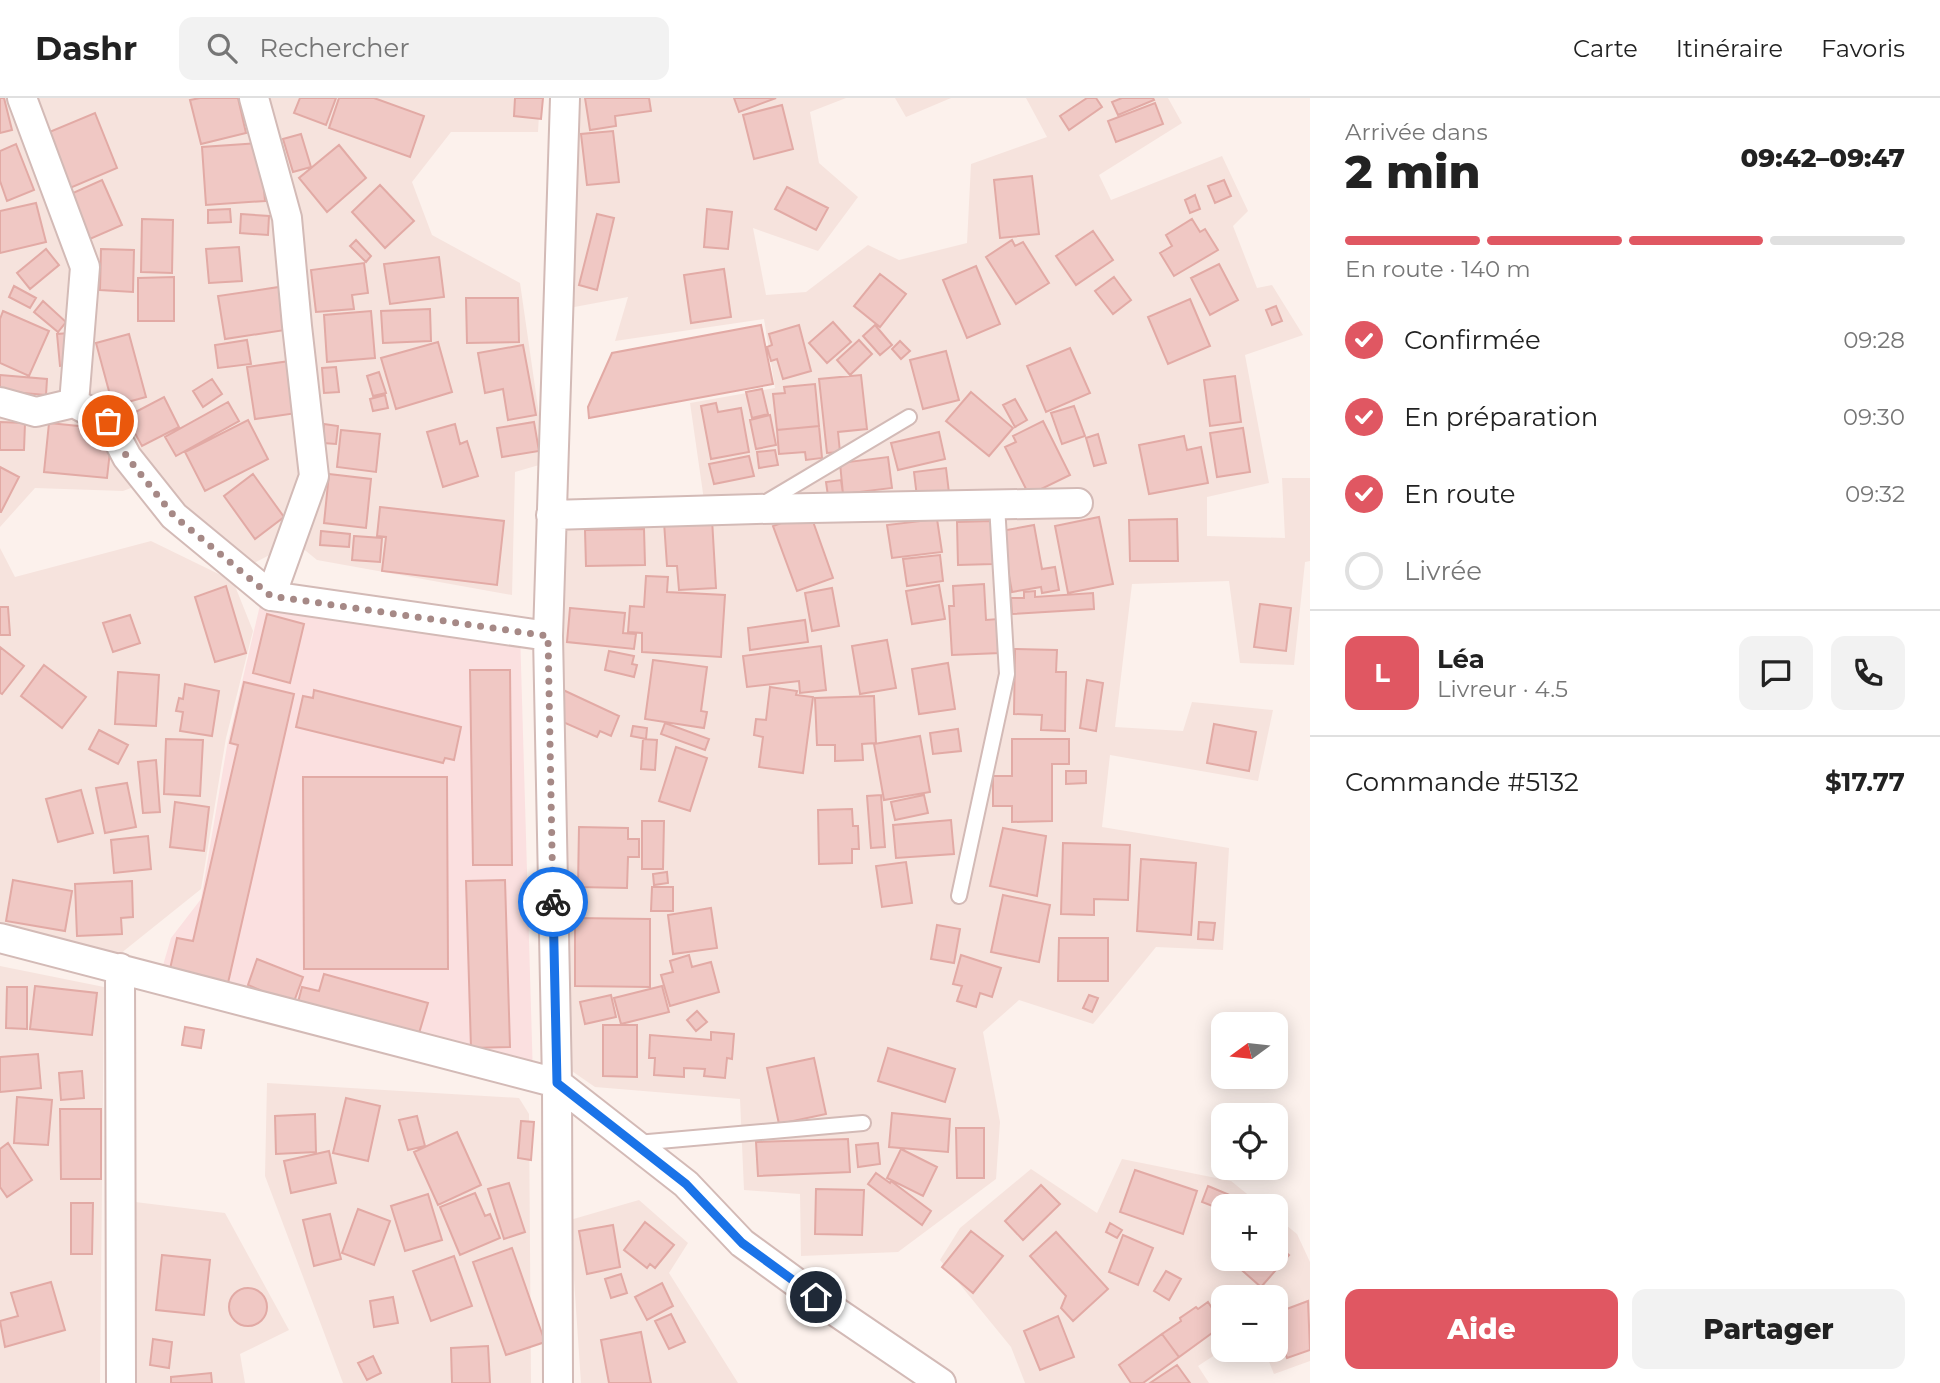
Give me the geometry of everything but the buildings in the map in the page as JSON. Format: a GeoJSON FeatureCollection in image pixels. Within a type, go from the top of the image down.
{"type":"FeatureCollection","features":[{"type":"Feature","properties":{"kind":"street"},"geometry":{"type":"LineString","coordinates":[[22,98],[85,267],[74,403]]}},
{"type":"Feature","properties":{"kind":"street"},"geometry":{"type":"LineString","coordinates":[[254,98],[287,218],[314,476],[271,596]]}},
{"type":"Feature","properties":{"kind":"street"},"geometry":{"type":"LineString","coordinates":[[558,1383],[557,1083],[548,636],[565,98]]}},
{"type":"Feature","properties":{"kind":"street"},"geometry":{"type":"LineString","coordinates":[[0,402],[36,412],[74,403],[108,421],[127,457],[174,516],[271,596],[548,636]]}},
{"type":"Feature","properties":{"kind":"street"},"geometry":{"type":"LineString","coordinates":[[551,515],[1078,503]]}},
{"type":"Feature","properties":{"kind":"street"},"geometry":{"type":"LineString","coordinates":[[0,938],[557,1083],[686,1184],[742,1243],[835,1311],[941,1383]]}},
{"type":"Feature","properties":{"kind":"street"},"geometry":{"type":"LineString","coordinates":[[120,968],[121,1383]]}},
{"type":"Feature","properties":{"kind":"lane"},"geometry":{"type":"LineString","coordinates":[[756,509],[909,417]]}},
{"type":"Feature","properties":{"kind":"lane"},"geometry":{"type":"LineString","coordinates":[[959,896],[1007,674],[997,505]]}},
{"type":"Feature","properties":{"kind":"lane"},"geometry":{"type":"LineString","coordinates":[[636,1143],[863,1122]]}},
{"type":"Feature","properties":{"kind":"shaded area"},"geometry":{"type":"Polygon","coordinates":[[[0,98],[540,98],[538,132],[451,132],[412,182],[432,235],[520,283],[546,463],[515,472],[512,595],[317,560],[295,542],[254,563],[152,480],[123,491],[35,488],[0,527],[0,98]]]}},
{"type":"Feature","properties":{"kind":"shaded area"},"geometry":{"type":"Polygon","coordinates":[[[569,98],[846,98],[810,112],[819,163],[858,197],[818,251],[753,228],[766,295],[806,292],[868,245],[899,260],[967,243],[971,164],[1047,137],[1026,98],[1168,98],[1182,123],[1099,175],[1111,200],[1222,156],[1248,211],[1233,226],[1257,288],[1272,285],[1303,335],[1245,355],[1269,483],[1207,497],[1207,536],[1285,538],[1282,478],[1310,478],[1310,561],[1305,562],[1294,665],[1240,663],[1229,581],[1132,584],[1115,727],[1183,731],[1192,702],[1273,710],[1258,781],[1110,755],[1102,827],[1229,848],[1223,950],[1156,947],[1093,1024],[1019,1000],[983,1032],[1000,1122],[996,1179],[898,1252],[801,1256],[800,1194],[744,1190],[740,1099],[595,1087],[566,1067],[561,530],[706,514],[690,403],[775,388],[764,319],[615,341],[628,297],[569,308],[569,98]]]}},
{"type":"Feature","properties":{"kind":"shaded area"},"geometry":{"type":"Polygon","coordinates":[[[895,98],[951,98],[906,117],[895,98]]]}},
{"type":"Feature","properties":{"kind":"shaded area"},"geometry":{"type":"Polygon","coordinates":[[[151,541],[233,581],[253,631],[226,738],[201,889],[120,954],[0,923],[0,548],[15,577],[151,541]]]}},
{"type":"Feature","properties":{"kind":"shaded area"},"geometry":{"type":"Polygon","coordinates":[[[260,605],[520,631],[533,1077],[161,972],[171,938],[201,899],[227,746],[260,605]]]}},
{"type":"Feature","properties":{"kind":"shaded area"},"geometry":{"type":"Polygon","coordinates":[[[0,966],[104,987],[100,1383],[0,1383],[0,966]]]}},
{"type":"Feature","properties":{"kind":"shaded area"},"geometry":{"type":"Polygon","coordinates":[[[267,1083],[519,1098],[529,1114],[531,1383],[343,1383],[265,1176],[267,1083]]]}},
{"type":"Feature","properties":{"kind":"shaded area"},"geometry":{"type":"Polygon","coordinates":[[[1122,1159],[1211,1177],[1211,1180],[1231,1181],[1247,1194],[1211,1194],[1211,1271],[1288,1271],[1288,1227],[1297,1234],[1310,1262],[1310,1361],[1274,1374],[1269,1362],[1288,1362],[1288,1285],[1211,1285],[1211,1358],[1198,1366],[1209,1383],[1025,1383],[1011,1347],[940,1260],[960,1228],[1031,1169],[1097,1213],[1122,1159]]]}},
{"type":"Feature","properties":{"kind":"shaded area"},"geometry":{"type":"Polygon","coordinates":[[[639,1200],[688,1243],[669,1273],[738,1383],[581,1383],[570,1220],[639,1200]]]}},
{"type":"Feature","properties":{"kind":"shaded area"},"geometry":{"type":"Polygon","coordinates":[[[135,1202],[225,1213],[289,1330],[240,1354],[245,1383],[136,1383],[135,1202]]]}},
{"type":"Feature","properties":{"kind":"way so far"},"geometry":{"type":"LineString","coordinates":[[108,421],[127,457],[174,516],[271,596],[548,636],[553,902]]}},
{"type":"Feature","properties":{"kind":"route"},"geometry":{"type":"LineString","coordinates":[[553,902],[557,1083],[686,1184],[742,1243],[816,1297]]}}]}
